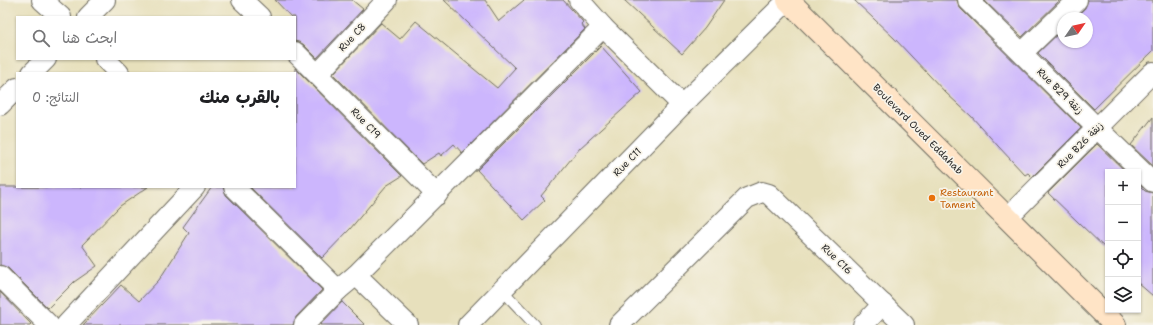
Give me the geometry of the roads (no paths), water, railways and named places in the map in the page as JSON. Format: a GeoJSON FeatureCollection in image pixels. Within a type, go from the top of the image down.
{"type":"FeatureCollection","features":[{"type":"Feature","properties":{"kind":"street"},"geometry":{"type":"LineString","coordinates":[[42,0],[60,16]]}},
{"type":"Feature","properties":{"kind":"street"},"geometry":{"type":"LineString","coordinates":[[89,16],[105,0]]}},
{"type":"Feature","properties":{"kind":"street"},"geometry":{"type":"LineString","coordinates":[[242,0],[259,16]]}},
{"type":"Feature","properties":{"kind":"street","name":"Rue C8"},"geometry":{"type":"LineString","coordinates":[[318,74],[387,0]]}},
{"type":"Feature","properties":{"kind":"street"},"geometry":{"type":"LineString","coordinates":[[579,0],[603,27],[682,105]]}},
{"type":"Feature","properties":{"kind":"street","name":"Rue C11"},"geometry":{"type":"LineString","coordinates":[[468,325],[682,105],[788,0]]}},
{"type":"Feature","properties":{"kind":"street","name":"Boulevard Oued Eddahab"},"geometry":{"type":"LineString","coordinates":[[788,0],[1115,325]]}},
{"type":"Feature","properties":{"kind":"street","name":"Rue B29 زنقة"},"geometry":{"type":"LineString","coordinates":[[968,0],[1153,182]]}},
{"type":"Feature","properties":{"kind":"street"},"geometry":{"type":"LineString","coordinates":[[1022,53],[1077,0]]}},
{"type":"Feature","properties":{"kind":"street"},"geometry":{"type":"LineString","coordinates":[[304,325],[338,290],[356,275],[437,195],[603,27]]}},
{"type":"Feature","properties":{"kind":"street","name":"Rue C19"},"geometry":{"type":"LineString","coordinates":[[296,53],[437,195]]}},
{"type":"Feature","properties":{"kind":"street"},"geometry":{"type":"LineString","coordinates":[[33,72],[45,60]]}},
{"type":"Feature","properties":{"kind":"street"},"geometry":{"type":"LineString","coordinates":[[106,60],[118,72]]}},
{"type":"Feature","properties":{"kind":"street","name":"Rue B26 زنقة"},"geometry":{"type":"LineString","coordinates":[[1007,218],[1153,72]]}},
{"type":"Feature","properties":{"kind":"street"},"geometry":{"type":"LineString","coordinates":[[0,105],[16,89]]}},
{"type":"Feature","properties":{"kind":"street"},"geometry":{"type":"LineString","coordinates":[[66,325],[194,188]]}},
{"type":"Feature","properties":{"kind":"street"},"geometry":{"type":"LineString","coordinates":[[235,188],[338,290]]}},
{"type":"Feature","properties":{"kind":"street","name":"Rue C16"},"geometry":{"type":"LineString","coordinates":[[619,325],[747,198],[762,192],[769,194],[904,325]]}},
{"type":"Feature","properties":{"kind":"street"},"geometry":{"type":"LineString","coordinates":[[356,275],[408,325]]}},
{"type":"Feature","properties":{"kind":"street"},"geometry":{"type":"LineString","coordinates":[[0,276],[49,325]]}},
{"type":"Feature","properties":{"kind":"street"},"geometry":{"type":"LineString","coordinates":[[863,325],[883,304]]}},
{"type":"Feature","properties":{"kind":"lane"},"geometry":{"type":"LineString","coordinates":[[503,290],[535,325]]}},
{"type":"Feature","properties":{"kind":"place","name":"Restaurant Tament"},"geometry":{"type":"Point","coordinates":[932,198]}}]}
